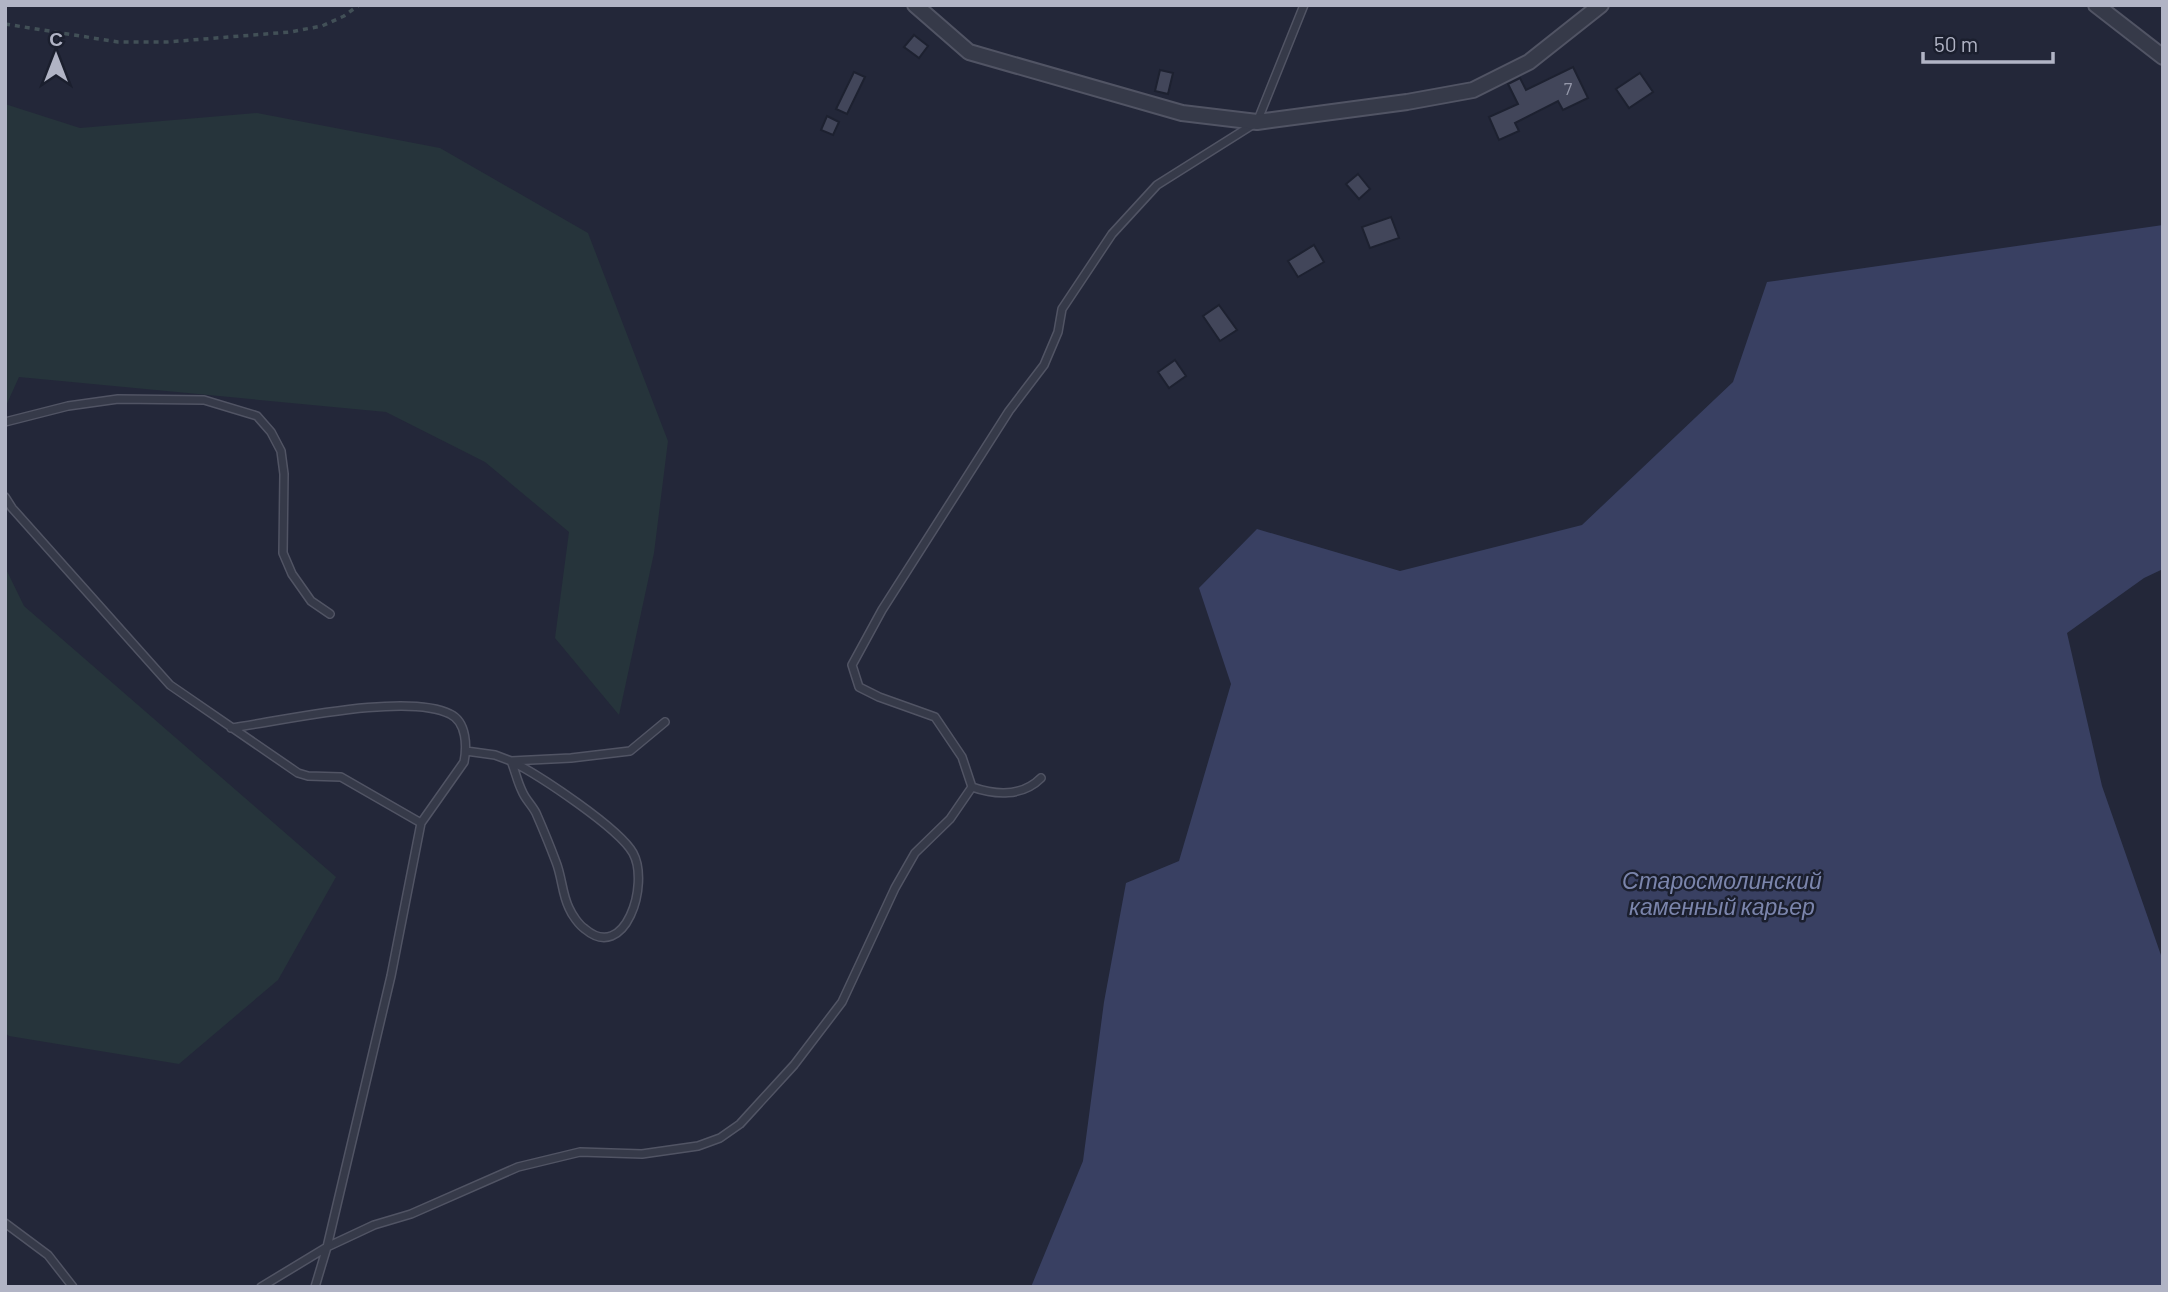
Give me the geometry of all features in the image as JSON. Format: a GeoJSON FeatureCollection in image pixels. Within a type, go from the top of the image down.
{"type":"FeatureCollection","features":[{"type":"Feature","properties":{"kind":"street"},"geometry":{"type":"LineString","coordinates":[[915,5],[969,52],[1182,113],[1257,122],[1407,102],[1473,90],[1529,62],[1601,5]]}},
{"type":"Feature","properties":{"kind":"street"},"geometry":{"type":"LineString","coordinates":[[2096,5],[2163,58]]}},
{"type":"Feature","properties":{"kind":"lane"},"geometry":{"type":"LineString","coordinates":[[972,787],[962,757],[935,717],[859,687],[852,665],[882,610],[1009,411],[1044,365],[1058,332],[1062,309],[1112,234],[1157,186],[1257,122],[1304,5]]}},
{"type":"Feature","properties":{"kind":"lane"},"geometry":{"type":"LineString","coordinates":[[5,422],[68,406],[118,399],[204,400],[257,416],[271,432],[281,451],[284,474],[283,553],[292,574],[311,601],[330,614]]}},
{"type":"Feature","properties":{"kind":"lane"},"geometry":{"type":"LineString","coordinates":[[5,496],[12,508],[170,685],[298,773],[341,777],[421,823]]}},
{"type":"Feature","properties":{"kind":"lane"},"geometry":{"type":"LineString","coordinates":[[231,729],[359,708],[406,705],[450,714],[458,720],[463,730],[466,751],[464,762],[421,823],[391,976],[327,1247],[315,1287]]}},
{"type":"Feature","properties":{"kind":"lane"},"geometry":{"type":"LineString","coordinates":[[511,761],[629,751],[665,722]]}},
{"type":"Feature","properties":{"kind":"lane"},"geometry":{"type":"LineString","coordinates":[[466,751],[495,755],[511,761],[536,774],[622,838],[635,855],[640,888],[629,920],[614,935],[593,935],[583,928],[569,909],[557,864],[535,811],[522,792],[511,761]]}},
{"type":"Feature","properties":{"kind":"lane"},"geometry":{"type":"LineString","coordinates":[[972,787],[988,793],[1006,794],[1034,785],[1041,778]]}},
{"type":"Feature","properties":{"kind":"lane"},"geometry":{"type":"LineString","coordinates":[[261,1287],[327,1247],[374,1225],[411,1214],[517,1167],[580,1152],[642,1154],[698,1146],[720,1138],[740,1124],[794,1065],[842,1002],[895,888],[915,853],[950,819],[972,787]]}},
{"type":"Feature","properties":{"kind":"lane"},"geometry":{"type":"LineString","coordinates":[[5,1223],[48,1255],[73,1287]]}},
{"type":"Feature","properties":{"kind":"path"},"geometry":{"type":"LineString","coordinates":[[5,24],[118,41],[167,42],[290,32],[323,26],[359,5]]}},
{"type":"Feature","properties":{"kind":"shaded area"},"geometry":{"type":"Polygon","coordinates":[[[5,104],[80,128],[257,113],[440,148],[588,233],[668,441],[654,553],[619,715],[555,638],[569,532],[485,462],[386,412],[19,377],[5,408],[5,104]]]}},
{"type":"Feature","properties":{"kind":"shaded area"},"geometry":{"type":"Polygon","coordinates":[[[5,567],[24,606],[336,877],[278,980],[179,1064],[9,1036],[5,1033],[5,567]]]}},
{"type":"Feature","properties":{"kind":"water","name":"Старосмолинский каменный карьер"},"geometry":{"type":"Polygon","coordinates":[[[2163,225],[2163,569],[2144,578],[2067,633],[2102,786],[2163,961],[2163,1287],[1031,1287],[1083,1161],[1104,1002],[1126,883],[1179,861],[1231,684],[1199,588],[1257,529],[1400,571],[1582,525],[1733,382],[1767,282],[2163,225]]]}},
{"type":"Feature","properties":{"kind":"building"},"geometry":{"type":"Polygon","coordinates":[[[914,35],[928,46],[919,58],[904,47],[914,35]]]}},
{"type":"Feature","properties":{"kind":"building"},"geometry":{"type":"Polygon","coordinates":[[[1573,67],[1588,98],[1563,110],[1558,101],[1515,123],[1519,131],[1499,140],[1489,117],[1518,104],[1508,84],[1520,78],[1526,90],[1573,67]]]}},
{"type":"Feature","properties":{"kind":"building"},"geometry":{"type":"Polygon","coordinates":[[[1160,70],[1173,73],[1168,94],[1155,91],[1160,70]]]}},
{"type":"Feature","properties":{"kind":"building"},"geometry":{"type":"Polygon","coordinates":[[[854,72],[865,77],[847,114],[836,109],[854,72]]]}},
{"type":"Feature","properties":{"kind":"building"},"geometry":{"type":"Polygon","coordinates":[[[1640,73],[1653,92],[1629,108],[1616,89],[1640,73]]]}},
{"type":"Feature","properties":{"kind":"building"},"geometry":{"type":"Polygon","coordinates":[[[827,116],[839,122],[833,135],[821,130],[827,116]]]}},
{"type":"Feature","properties":{"kind":"building"},"geometry":{"type":"Polygon","coordinates":[[[1358,174],[1370,189],[1359,199],[1346,184],[1358,174]]]}},
{"type":"Feature","properties":{"kind":"building"},"geometry":{"type":"Polygon","coordinates":[[[1391,217],[1399,238],[1370,248],[1362,227],[1391,217]]]}},
{"type":"Feature","properties":{"kind":"building"},"geometry":{"type":"Polygon","coordinates":[[[1314,245],[1324,262],[1298,277],[1288,261],[1314,245]]]}},
{"type":"Feature","properties":{"kind":"building"},"geometry":{"type":"Polygon","coordinates":[[[1219,305],[1237,330],[1220,341],[1203,316],[1219,305]]]}},
{"type":"Feature","properties":{"kind":"building"},"geometry":{"type":"Polygon","coordinates":[[[1175,360],[1186,376],[1169,388],[1158,372],[1175,360]]]}}]}
